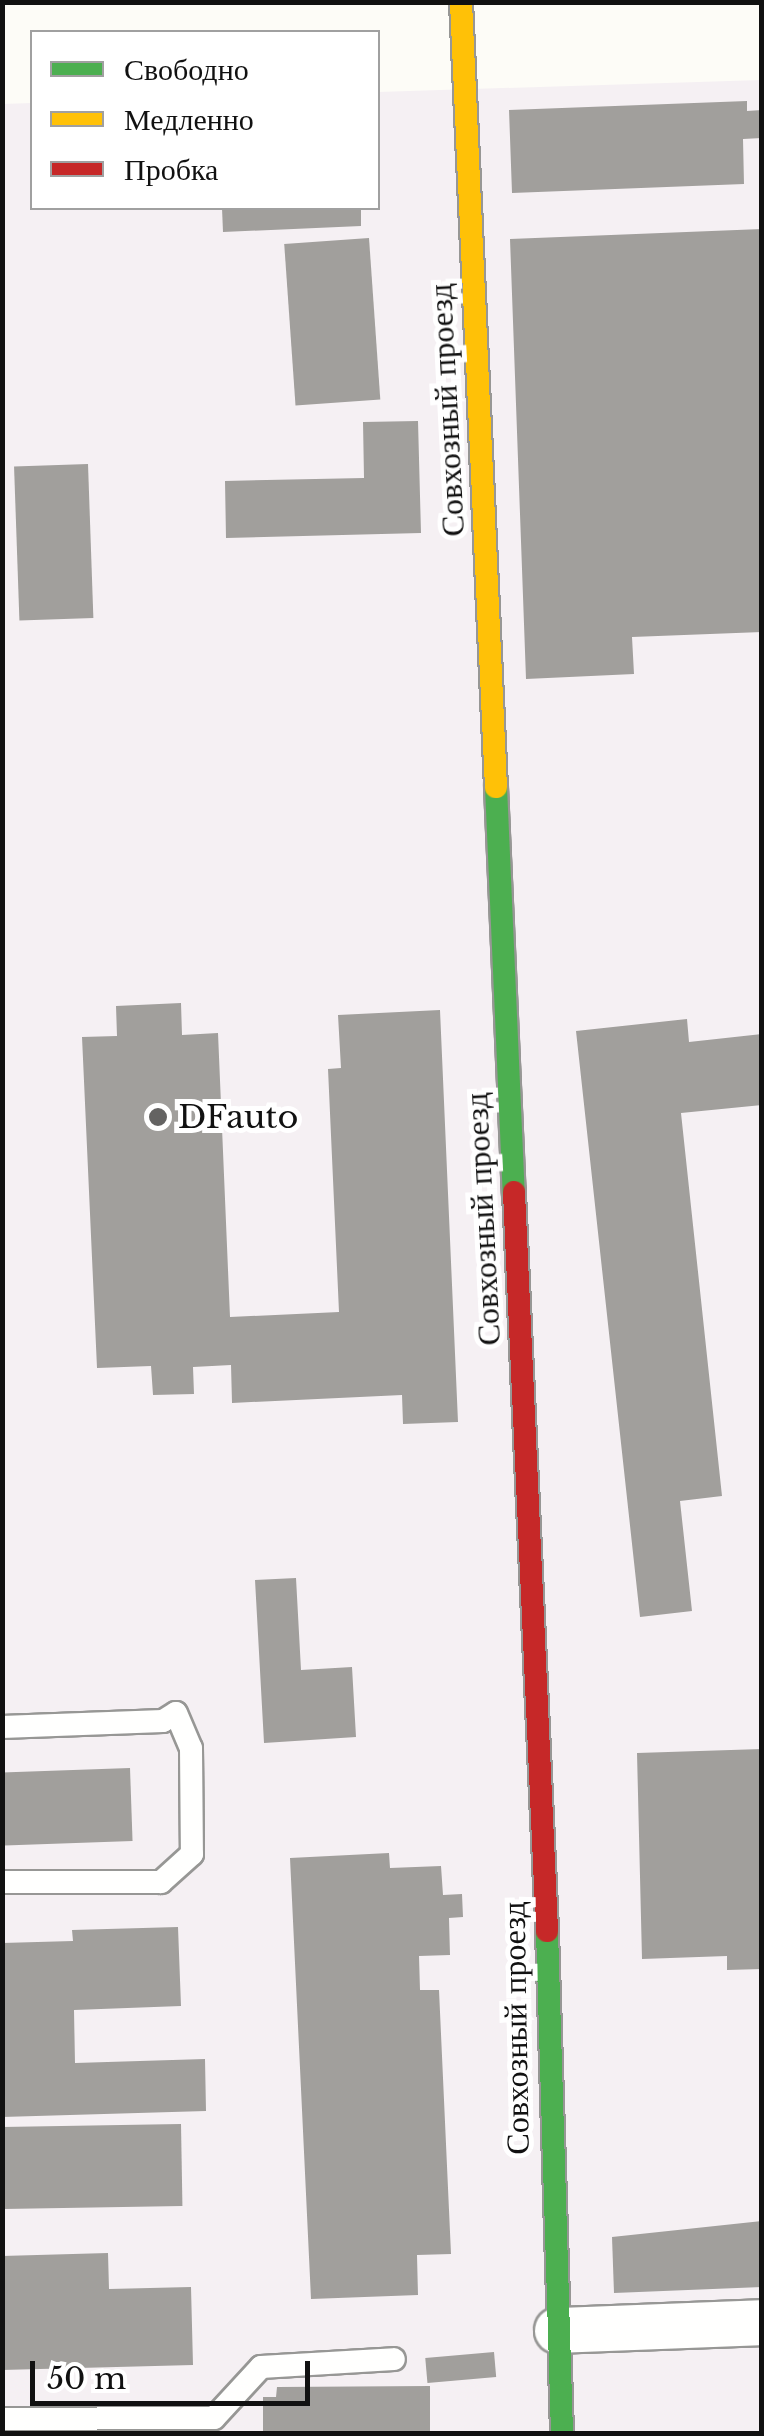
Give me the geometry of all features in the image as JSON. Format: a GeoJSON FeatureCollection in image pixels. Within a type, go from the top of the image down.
{"type":"FeatureCollection","features":[{"type":"Feature","properties":{"kind":"street","name":"Совхозный проезд"},"geometry":{"type":"LineString","coordinates":[[461,2],[545,1884],[562,2434]]}},
{"type":"Feature","properties":{"kind":"street"},"geometry":{"type":"LineString","coordinates":[[556,2330],[762,2322]]}},
{"type":"Feature","properties":{"kind":"lane"},"geometry":{"type":"LineString","coordinates":[[2,1728],[162,1721],[176,1713],[191,1748],[192,1854],[162,1882],[2,1882]]}},
{"type":"Feature","properties":{"kind":"lane"},"geometry":{"type":"LineString","coordinates":[[2,2418],[214,2418],[262,2368],[394,2359]]}},
{"type":"Feature","properties":{"kind":"shaded area"},"geometry":{"type":"Polygon","coordinates":[[[761,80],[761,2433],[3,2433],[2,104],[30,103],[30,210],[380,210],[380,92],[761,80]]]}},
{"type":"Feature","properties":{"kind":"building"},"geometry":{"type":"Polygon","coordinates":[[[747,101],[747,111],[762,110],[762,138],[743,139],[744,184],[512,193],[509,110],[747,101]]]}},
{"type":"Feature","properties":{"kind":"building"},"geometry":{"type":"Polygon","coordinates":[[[222,210],[361,210],[361,226],[223,232],[222,210]]]}},
{"type":"Feature","properties":{"kind":"building"},"geometry":{"type":"Polygon","coordinates":[[[762,229],[762,632],[632,637],[634,674],[526,679],[510,239],[762,229]]]}},
{"type":"Feature","properties":{"kind":"building"},"geometry":{"type":"Polygon","coordinates":[[[369,238],[380,400],[296,406],[284,244],[369,238]]]}},
{"type":"Feature","properties":{"kind":"building"},"geometry":{"type":"Polygon","coordinates":[[[418,421],[421,533],[226,538],[225,481],[364,478],[363,422],[418,421]]]}},
{"type":"Feature","properties":{"kind":"building"},"geometry":{"type":"Polygon","coordinates":[[[88,464],[93,618],[19,620],[14,467],[88,464]]]}},
{"type":"Feature","properties":{"kind":"building"},"geometry":{"type":"Polygon","coordinates":[[[181,1003],[182,1035],[218,1033],[230,1317],[339,1312],[328,1069],[341,1068],[338,1015],[440,1010],[458,1422],[403,1424],[402,1395],[232,1403],[231,1365],[193,1367],[194,1394],[153,1395],[151,1366],[97,1368],[82,1037],[117,1036],[116,1006],[181,1003]]]}},
{"type":"Feature","properties":{"kind":"building"},"geometry":{"type":"Polygon","coordinates":[[[687,1019],[689,1042],[762,1034],[762,1105],[681,1113],[722,1496],[680,1501],[692,1611],[640,1617],[576,1031],[687,1019]]]}},
{"type":"Feature","properties":{"kind":"building"},"geometry":{"type":"Polygon","coordinates":[[[296,1578],[301,1670],[352,1667],[356,1737],[264,1743],[255,1580],[296,1578]]]}},
{"type":"Feature","properties":{"kind":"building"},"geometry":{"type":"Polygon","coordinates":[[[762,1749],[762,1969],[727,1970],[727,1956],[642,1959],[637,1753],[762,1749]]]}},
{"type":"Feature","properties":{"kind":"building"},"geometry":{"type":"Polygon","coordinates":[[[130,1768],[133,1841],[5,1845],[2,1772],[130,1768]]]}},
{"type":"Feature","properties":{"kind":"building"},"geometry":{"type":"Polygon","coordinates":[[[389,1853],[390,1868],[441,1866],[443,1895],[462,1894],[463,1917],[449,1918],[450,1955],[419,1956],[420,1990],[439,1990],[451,2254],[417,2255],[418,2295],[311,2299],[290,1858],[389,1853]]]}},
{"type":"Feature","properties":{"kind":"building"},"geometry":{"type":"Polygon","coordinates":[[[178,1927],[181,2006],[74,2010],[75,2063],[205,2059],[206,2111],[2,2117],[2,1943],[73,1941],[72,1930],[178,1927]]]}},
{"type":"Feature","properties":{"kind":"building"},"geometry":{"type":"Polygon","coordinates":[[[181,2124],[182,2206],[3,2209],[2,2127],[181,2124]]]}},
{"type":"Feature","properties":{"kind":"building"},"geometry":{"type":"Polygon","coordinates":[[[762,2221],[762,2287],[614,2293],[612,2237],[762,2221]]]}},
{"type":"Feature","properties":{"kind":"building"},"geometry":{"type":"Polygon","coordinates":[[[108,2253],[109,2289],[191,2287],[193,2365],[2,2370],[2,2256],[108,2253]]]}},
{"type":"Feature","properties":{"kind":"building"},"geometry":{"type":"Polygon","coordinates":[[[494,2352],[496,2377],[427,2383],[425,2358],[494,2352]]]}},
{"type":"Feature","properties":{"kind":"building"},"geometry":{"type":"Polygon","coordinates":[[[430,2386],[430,2434],[263,2434],[263,2397],[276,2397],[277,2387],[430,2386]]]}},
{"type":"Feature","properties":{"kind":"traffic: fast"},"geometry":{"type":"LineString","coordinates":[[496,787],[514,1192]]}},
{"type":"Feature","properties":{"kind":"traffic: fast"},"geometry":{"type":"LineString","coordinates":[[547,1931],[562,2434]]}},
{"type":"Feature","properties":{"kind":"traffic: slow"},"geometry":{"type":"LineString","coordinates":[[461,2],[496,787]]}},
{"type":"Feature","properties":{"kind":"traffic: jam"},"geometry":{"type":"LineString","coordinates":[[514,1192],[547,1931]]}},
{"type":"Feature","properties":{"kind":"place","name":"DFauto"},"geometry":{"type":"Point","coordinates":[158,1117]}}]}
